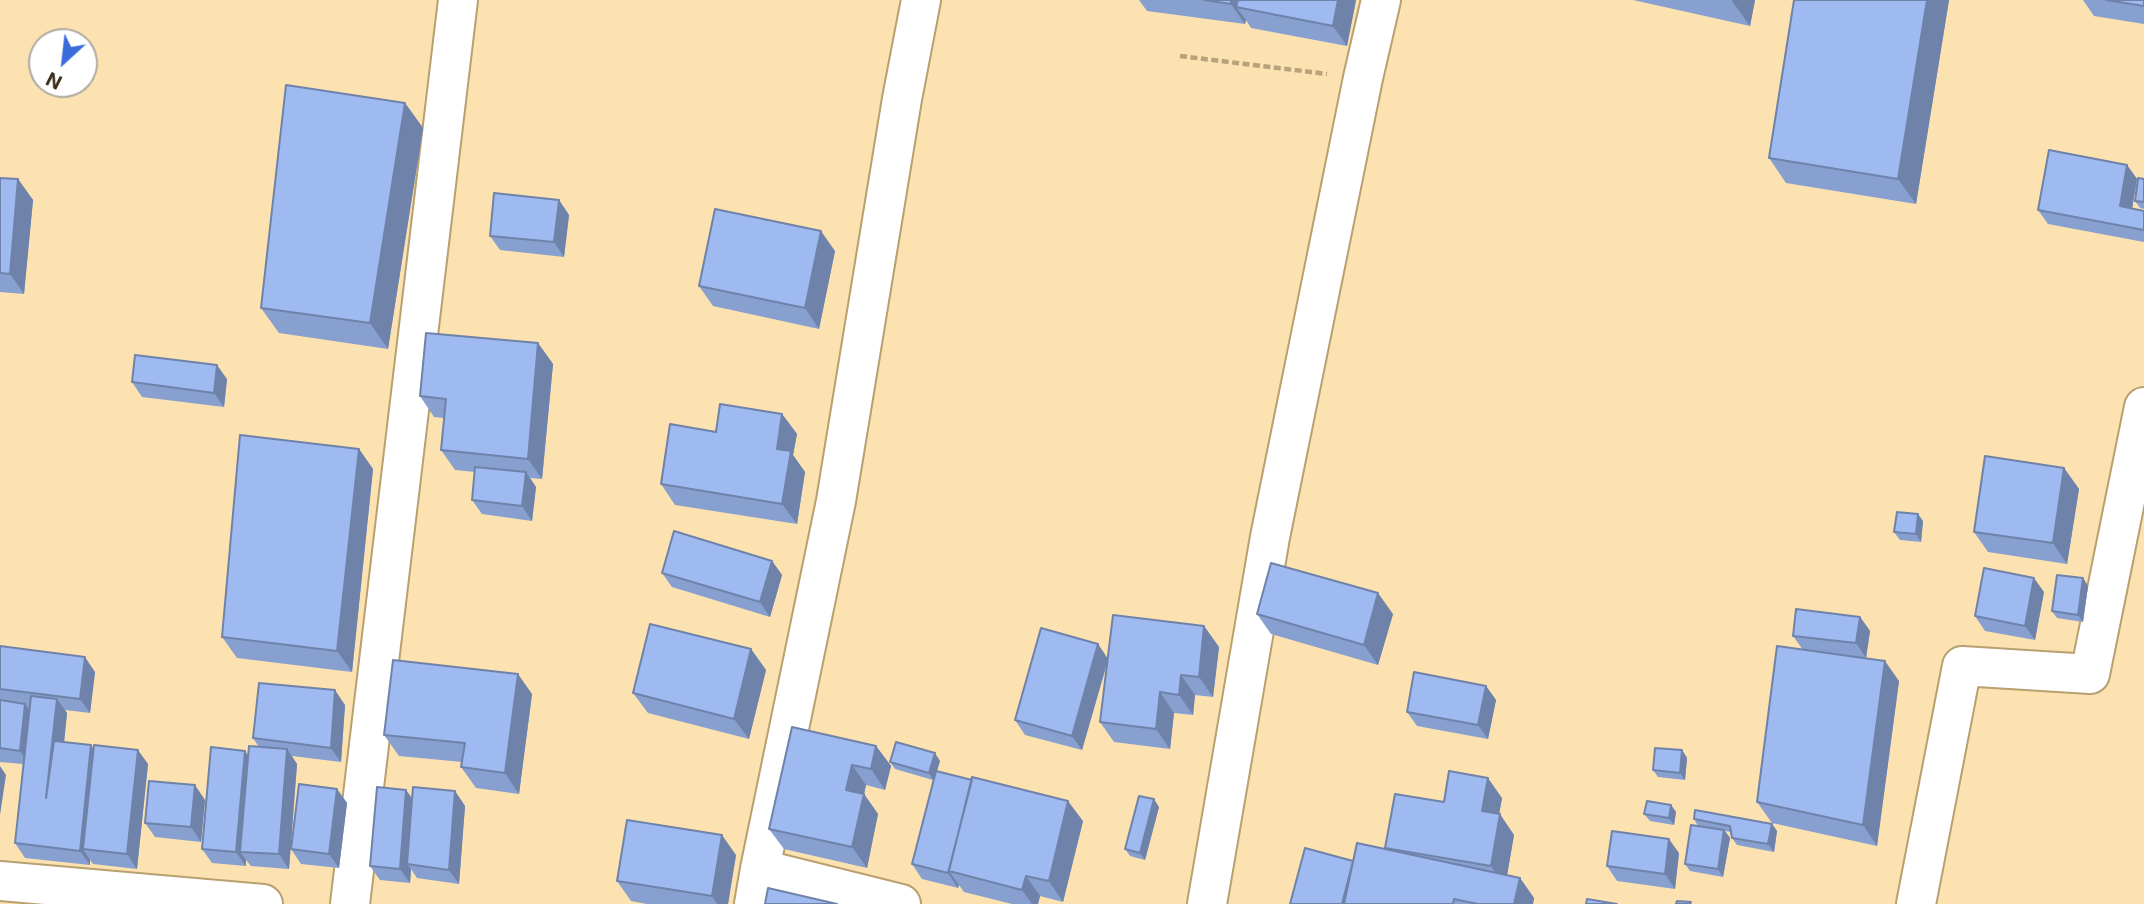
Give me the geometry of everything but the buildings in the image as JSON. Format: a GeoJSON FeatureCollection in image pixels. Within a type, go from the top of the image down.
{"type":"FeatureCollection","features":[{"type":"Feature","properties":{"kind":"street"},"geometry":{"type":"LineString","coordinates":[[351,904],[458,0]]}},
{"type":"Feature","properties":{"kind":"street"},"geometry":{"type":"LineString","coordinates":[[901,904],[757,886],[836,501],[902,99],[921,0]]}},
{"type":"Feature","properties":{"kind":"street"},"geometry":{"type":"LineString","coordinates":[[1207,904],[1270,537],[1381,0]]}},
{"type":"Feature","properties":{"kind":"street"},"geometry":{"type":"LineString","coordinates":[[1916,904],[1962,666],[2090,674],[2144,407]]}},
{"type":"Feature","properties":{"kind":"street"},"geometry":{"type":"LineString","coordinates":[[0,881],[213,902],[263,904]]}},
{"type":"Feature","properties":{"kind":"path"},"geometry":{"type":"LineString","coordinates":[[1180,56],[1363,78]]}}]}
